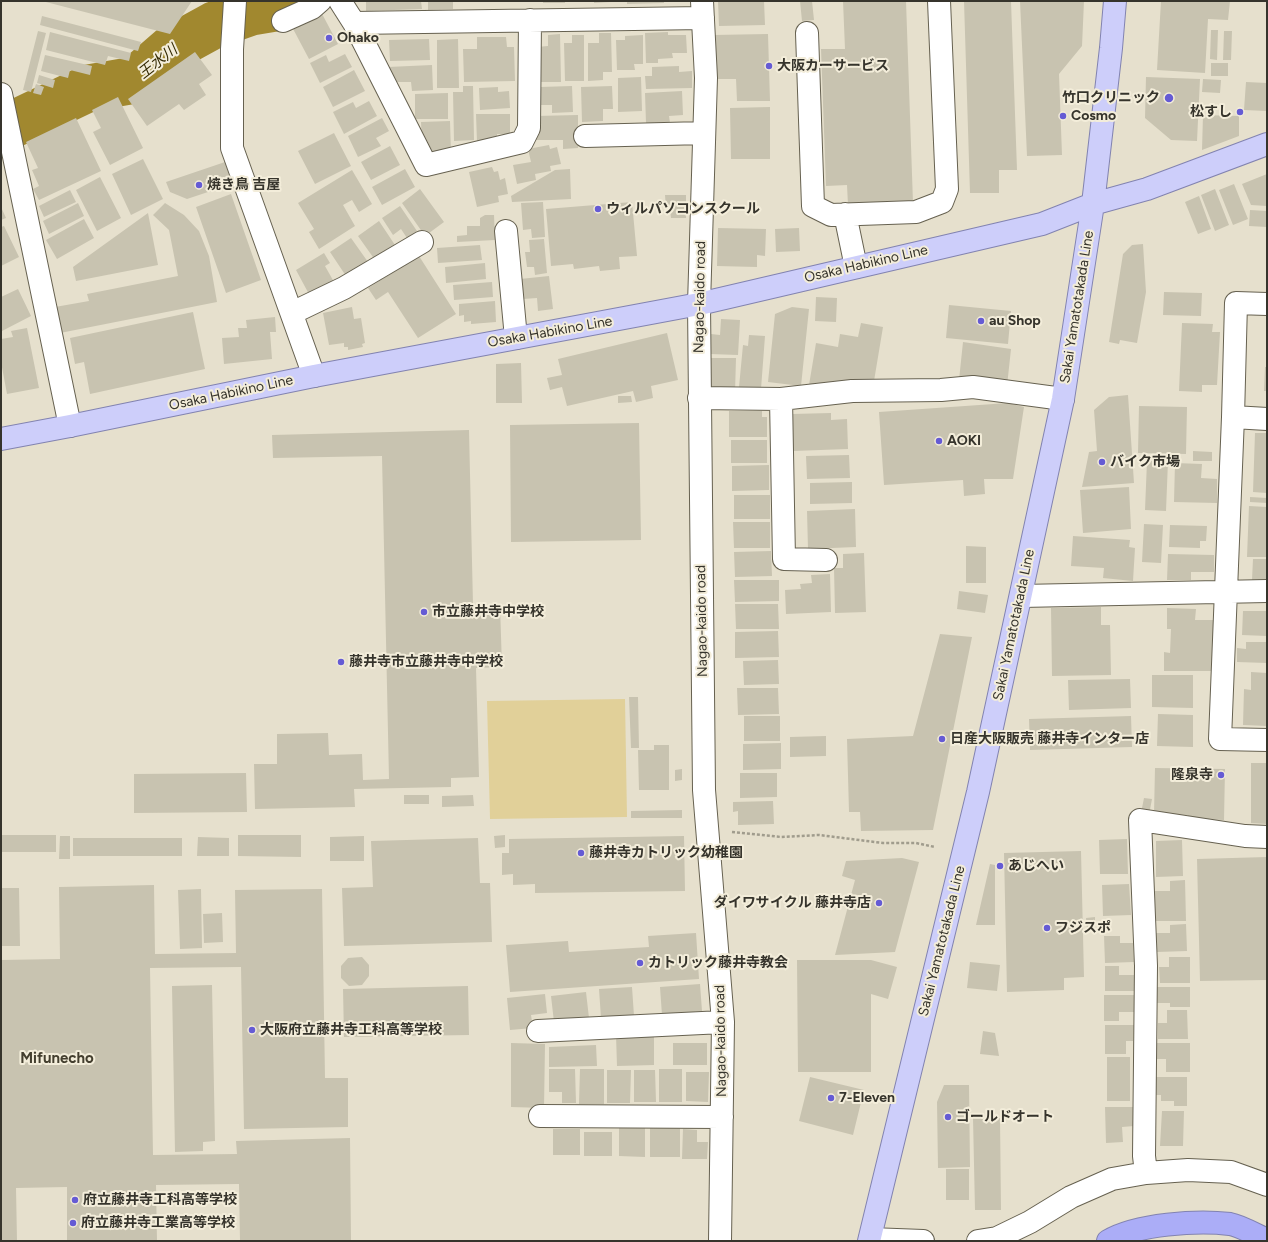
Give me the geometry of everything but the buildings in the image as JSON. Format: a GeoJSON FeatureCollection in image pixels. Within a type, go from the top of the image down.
{"type":"FeatureCollection","features":[{"type":"Feature","properties":{"kind":"highway"},"geometry":{"type":"LineString","coordinates":[[1108,1241],[1141,1228],[1186,1222],[1231,1224],[1267,1240]]}},
{"type":"Feature","properties":{"kind":"main road","name":"Sakai Yamatotakada Line"},"geometry":{"type":"LineString","coordinates":[[870,1240],[978,792],[1063,399],[1093,204],[1115,1]]}},
{"type":"Feature","properties":{"kind":"main road","name":"Osaka Habikino Line"},"geometry":{"type":"LineString","coordinates":[[1,439],[314,376],[699,304],[1042,224],[1093,204],[1147,189],[1267,144]]}},
{"type":"Feature","properties":{"kind":"street"},"geometry":{"type":"LineString","coordinates":[[235,1],[232,36],[232,148],[314,376]]}},
{"type":"Feature","properties":{"kind":"street"},"geometry":{"type":"LineString","coordinates":[[283,21],[312,8],[320,1]]}},
{"type":"Feature","properties":{"kind":"street"},"geometry":{"type":"LineString","coordinates":[[340,1],[354,23],[426,165],[522,142],[529,128],[530,20]]}},
{"type":"Feature","properties":{"kind":"street"},"geometry":{"type":"LineString","coordinates":[[807,33],[813,206],[832,215],[916,212],[942,202],[947,189],[939,1]]}},
{"type":"Feature","properties":{"kind":"street"},"geometry":{"type":"LineString","coordinates":[[354,23],[530,20],[703,9]]}},
{"type":"Feature","properties":{"kind":"street","name":"Nagao-kaido road"},"geometry":{"type":"LineString","coordinates":[[703,9],[706,78],[699,304],[704,790],[723,1022],[720,1241]]}},
{"type":"Feature","properties":{"kind":"street"},"geometry":{"type":"LineString","coordinates":[[1,94],[6,143],[70,426]]}},
{"type":"Feature","properties":{"kind":"street"},"geometry":{"type":"LineString","coordinates":[[585,136],[704,133]]}},
{"type":"Feature","properties":{"kind":"street"},"geometry":{"type":"LineString","coordinates":[[845,214],[856,267]]}},
{"type":"Feature","properties":{"kind":"street"},"geometry":{"type":"LineString","coordinates":[[506,231],[516,338]]}},
{"type":"Feature","properties":{"kind":"street"},"geometry":{"type":"LineString","coordinates":[[292,313],[344,288],[422,242]]}},
{"type":"Feature","properties":{"kind":"street"},"geometry":{"type":"LineString","coordinates":[[1267,304],[1236,303],[1220,739],[1267,740]]}},
{"type":"Feature","properties":{"kind":"street"},"geometry":{"type":"LineString","coordinates":[[700,398],[780,399],[852,391],[941,390],[973,387],[1063,399]]}},
{"type":"Feature","properties":{"kind":"street"},"geometry":{"type":"LineString","coordinates":[[780,399],[784,559],[826,560]]}},
{"type":"Feature","properties":{"kind":"street"},"geometry":{"type":"LineString","coordinates":[[1233,417],[1267,419]]}},
{"type":"Feature","properties":{"kind":"street"},"geometry":{"type":"LineString","coordinates":[[1020,596],[1267,591]]}},
{"type":"Feature","properties":{"kind":"street"},"geometry":{"type":"LineString","coordinates":[[1146,1173],[1144,1156],[1146,966],[1140,820],[1245,836],[1267,837]]}},
{"type":"Feature","properties":{"kind":"street"},"geometry":{"type":"LineString","coordinates":[[538,1031],[723,1022]]}},
{"type":"Feature","properties":{"kind":"street"},"geometry":{"type":"LineString","coordinates":[[540,1116],[722,1117]]}},
{"type":"Feature","properties":{"kind":"street"},"geometry":{"type":"LineString","coordinates":[[978,1241],[997,1238],[1030,1222],[1071,1198],[1112,1179],[1146,1173],[1188,1170],[1231,1172],[1267,1185]]}},
{"type":"Feature","properties":{"kind":"street"},"geometry":{"type":"LineString","coordinates":[[870,1240],[923,1241]]}},
{"type":"Feature","properties":{"kind":"path"},"geometry":{"type":"LineString","coordinates":[[707,829],[781,837],[819,835],[883,843],[916,843],[935,846]]}},
{"type":"Feature","properties":{"kind":"shaded area"},"geometry":{"type":"Polygon","coordinates":[[[625,699],[627,817],[490,819],[487,701],[625,699]]]}},
{"type":"Feature","properties":{"kind":"waterway","name":"王水川"},"geometry":{"type":"LineString","coordinates":[[1,130],[89,88],[135,80],[172,48],[214,25],[251,12],[287,6],[292,1]]}},
{"type":"Feature","properties":{"kind":"place","name":"Ohako"},"geometry":{"type":"Point","coordinates":[329,38]}},
{"type":"Feature","properties":{"kind":"place","name":"大阪カーサービス"},"geometry":{"type":"Point","coordinates":[769,66]}},
{"type":"Feature","properties":{"kind":"place","name":"竹口クリニック"},"geometry":{"type":"Point","coordinates":[1169,98]}},
{"type":"Feature","properties":{"kind":"place","name":"松すし"},"geometry":{"type":"Point","coordinates":[1240,112]}},
{"type":"Feature","properties":{"kind":"place","name":"Cosmo"},"geometry":{"type":"Point","coordinates":[1063,116]}},
{"type":"Feature","properties":{"kind":"place","name":"焼き鳥 吉屋"},"geometry":{"type":"Point","coordinates":[199,185]}},
{"type":"Feature","properties":{"kind":"place","name":"ウィルパソコンスクール"},"geometry":{"type":"Point","coordinates":[598,209]}},
{"type":"Feature","properties":{"kind":"place","name":"au Shop"},"geometry":{"type":"Point","coordinates":[981,321]}},
{"type":"Feature","properties":{"kind":"place","name":"AOKI"},"geometry":{"type":"Point","coordinates":[939,441]}},
{"type":"Feature","properties":{"kind":"place","name":"バイク市場"},"geometry":{"type":"Point","coordinates":[1102,462]}},
{"type":"Feature","properties":{"kind":"place","name":"市立藤井寺中学校"},"geometry":{"type":"Point","coordinates":[424,612]}},
{"type":"Feature","properties":{"kind":"place","name":"藤井寺市立藤井寺中学校"},"geometry":{"type":"Point","coordinates":[341,662]}},
{"type":"Feature","properties":{"kind":"place","name":"日産大阪販売 藤井寺インター店"},"geometry":{"type":"Point","coordinates":[942,739]}},
{"type":"Feature","properties":{"kind":"place","name":"隆泉寺"},"geometry":{"type":"Point","coordinates":[1221,775]}},
{"type":"Feature","properties":{"kind":"place","name":"藤井寺カトリック幼稚園"},"geometry":{"type":"Point","coordinates":[581,853]}},
{"type":"Feature","properties":{"kind":"place","name":"あじへい"},"geometry":{"type":"Point","coordinates":[1000,866]}},
{"type":"Feature","properties":{"kind":"place","name":"ダイワサイクル 藤井寺店"},"geometry":{"type":"Point","coordinates":[879,903]}},
{"type":"Feature","properties":{"kind":"place","name":"フジスポ"},"geometry":{"type":"Point","coordinates":[1047,928]}},
{"type":"Feature","properties":{"kind":"place","name":"カトリック藤井寺教会"},"geometry":{"type":"Point","coordinates":[640,963]}},
{"type":"Feature","properties":{"kind":"place","name":"大阪府立藤井寺工科高等学校"},"geometry":{"type":"Point","coordinates":[252,1030]}},
{"type":"Feature","properties":{"kind":"place","name":"7-Eleven"},"geometry":{"type":"Point","coordinates":[831,1098]}},
{"type":"Feature","properties":{"kind":"place","name":"ゴールドオート"},"geometry":{"type":"Point","coordinates":[948,1117]}},
{"type":"Feature","properties":{"kind":"place","name":"府立藤井寺工科高等学校"},"geometry":{"type":"Point","coordinates":[75,1200]}},
{"type":"Feature","properties":{"kind":"place","name":"府立藤井寺工業高等学校"},"geometry":{"type":"Point","coordinates":[73,1223]}},
{"type":"Feature","properties":{"kind":"district","name":"Mifunecho"},"geometry":{"type":"Point","coordinates":[57,1059]}}]}
